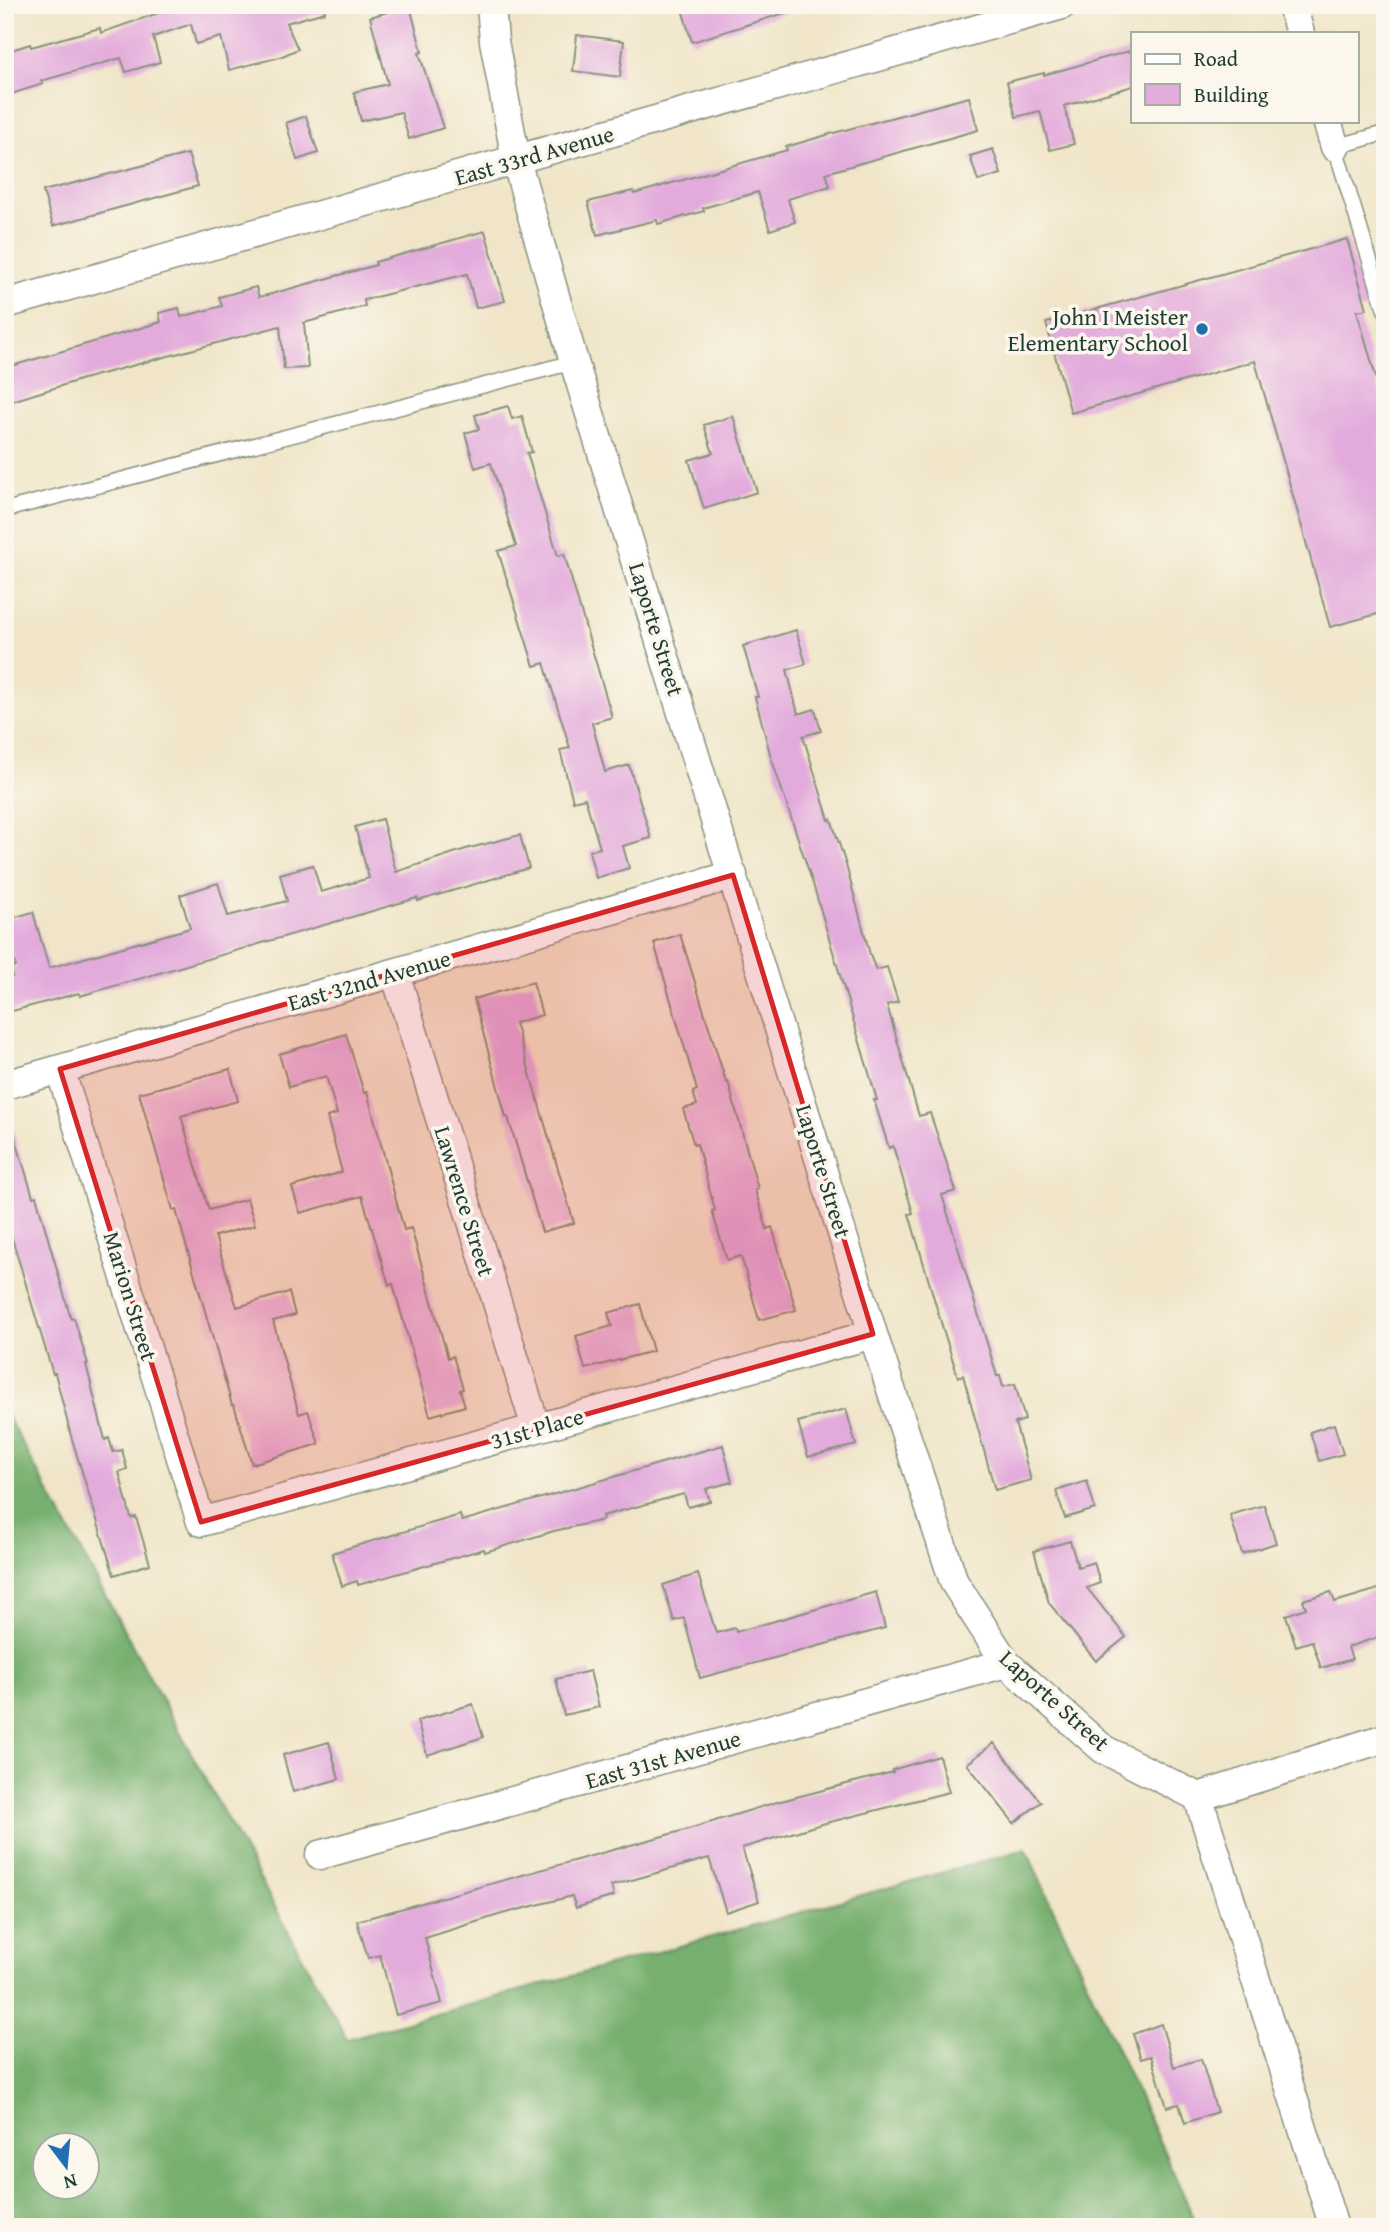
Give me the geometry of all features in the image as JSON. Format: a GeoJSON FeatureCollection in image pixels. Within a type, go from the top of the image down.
{"type":"FeatureCollection","features":[{"type":"Feature","properties":{"kind":"street","name":"Laporte Street"},"geometry":{"type":"LineString","coordinates":[[491,5],[494,41],[516,160],[574,362],[873,1334],[954,1582],[1006,1663],[1103,1749],[1198,1797]]}},
{"type":"Feature","properties":{"kind":"street","name":"East 33rd Avenue"},"geometry":{"type":"LineString","coordinates":[[5,304],[1062,5]]}},
{"type":"Feature","properties":{"kind":"street"},"geometry":{"type":"LineString","coordinates":[[1292,5],[1300,32]]}},
{"type":"Feature","properties":{"kind":"street","name":"East 32nd Avenue"},"geometry":{"type":"LineString","coordinates":[[5,1085],[733,875]]}},
{"type":"Feature","properties":{"kind":"street","name":"Lawrence Street"},"geometry":{"type":"LineString","coordinates":[[395,973],[536,1428]]}},
{"type":"Feature","properties":{"kind":"street","name":"Marion Street"},"geometry":{"type":"LineString","coordinates":[[60,1069],[201,1522]]}},
{"type":"Feature","properties":{"kind":"street","name":"31st Place"},"geometry":{"type":"LineString","coordinates":[[201,1522],[873,1334]]}},
{"type":"Feature","properties":{"kind":"street","name":"East 31st Avenue"},"geometry":{"type":"LineString","coordinates":[[320,1855],[1006,1663]]}},
{"type":"Feature","properties":{"kind":"street"},"geometry":{"type":"LineString","coordinates":[[1334,2227],[1198,1797],[1385,1738]]}},
{"type":"Feature","properties":{"kind":"lane"},"geometry":{"type":"LineString","coordinates":[[1385,133],[1331,134],[1385,310]]}},
{"type":"Feature","properties":{"kind":"lane"},"geometry":{"type":"LineString","coordinates":[[5,510],[574,362]]}},
{"type":"Feature","properties":{"kind":"highlighted area"},"geometry":{"type":"Polygon","coordinates":[[[733,875],[873,1334],[201,1522],[60,1069],[733,875]]]}},
{"type":"Feature","properties":{"kind":"green space"},"geometry":{"type":"Polygon","coordinates":[[[5,1412],[347,2039],[1026,1849],[1195,2220],[1173,2227],[5,2227],[5,1412]]]}},
{"type":"Feature","properties":{"kind":"building"},"geometry":{"type":"Polygon","coordinates":[[[181,5],[324,5],[325,12],[286,23],[298,49],[280,57],[229,70],[221,37],[196,44],[191,24],[153,37],[160,62],[126,72],[121,58],[41,81],[43,84],[5,96],[5,52],[100,28],[101,33],[181,5]]]}},
{"type":"Feature","properties":{"kind":"building"},"geometry":{"type":"Polygon","coordinates":[[[693,5],[793,5],[794,10],[692,42],[682,9],[693,5]]]}},
{"type":"Feature","properties":{"kind":"building"},"geometry":{"type":"Polygon","coordinates":[[[410,6],[422,52],[419,53],[443,128],[409,139],[401,112],[361,121],[354,92],[388,84],[370,17],[410,6]]]}},
{"type":"Feature","properties":{"kind":"building"},"geometry":{"type":"Polygon","coordinates":[[[577,35],[624,41],[620,77],[573,71],[577,35]]]}},
{"type":"Feature","properties":{"kind":"building"},"geometry":{"type":"Polygon","coordinates":[[[1131,51],[1131,87],[1064,106],[1074,144],[1050,150],[1040,111],[1016,117],[1007,82],[1044,75],[1131,51]]]}},
{"type":"Feature","properties":{"kind":"building"},"geometry":{"type":"Polygon","coordinates":[[[969,97],[978,130],[826,173],[830,186],[788,199],[795,222],[770,230],[758,192],[658,224],[657,220],[597,235],[588,202],[633,191],[634,194],[787,150],[786,147],[830,134],[969,97]]]}},
{"type":"Feature","properties":{"kind":"building"},"geometry":{"type":"Polygon","coordinates":[[[306,116],[318,153],[297,160],[286,123],[306,116]]]}},
{"type":"Feature","properties":{"kind":"building"},"geometry":{"type":"Polygon","coordinates":[[[993,149],[1001,174],[978,181],[970,156],[993,149]]]}},
{"type":"Feature","properties":{"kind":"building"},"geometry":{"type":"Polygon","coordinates":[[[188,154],[198,186],[53,226],[43,191],[188,154]]]}},
{"type":"Feature","properties":{"kind":"building"},"geometry":{"type":"Polygon","coordinates":[[[485,231],[505,301],[476,308],[467,274],[364,300],[365,306],[304,323],[308,368],[284,369],[280,326],[83,379],[9,402],[5,389],[5,368],[161,322],[159,313],[179,308],[181,317],[222,306],[219,297],[256,287],[259,297],[485,231]]]}},
{"type":"Feature","properties":{"kind":"building"},"geometry":{"type":"Polygon","coordinates":[[[1347,239],[1367,309],[1357,311],[1385,409],[1385,612],[1330,627],[1255,361],[1071,413],[1046,323],[1347,239]]]}},
{"type":"Feature","properties":{"kind":"building"},"geometry":{"type":"Polygon","coordinates":[[[508,406],[512,419],[522,416],[532,452],[527,453],[558,556],[564,554],[612,717],[592,723],[605,772],[629,765],[651,838],[623,846],[629,868],[596,878],[589,851],[600,848],[585,798],[573,801],[560,750],[570,748],[544,663],[534,666],[498,551],[516,546],[491,463],[475,468],[465,433],[479,429],[475,415],[508,406]]]}},
{"type":"Feature","properties":{"kind":"building"},"geometry":{"type":"Polygon","coordinates":[[[733,416],[757,492],[704,509],[689,460],[713,453],[704,425],[733,416]]]}},
{"type":"Feature","properties":{"kind":"building"},"geometry":{"type":"Polygon","coordinates":[[[796,630],[806,664],[787,670],[798,714],[815,709],[821,731],[803,736],[846,865],[871,958],[876,970],[887,967],[898,1002],[887,1005],[919,1116],[930,1113],[956,1191],[942,1195],[997,1376],[1000,1376],[1003,1387],[1015,1384],[1025,1420],[1015,1423],[1031,1480],[995,1490],[963,1375],[958,1377],[943,1329],[909,1214],[913,1213],[893,1146],[889,1148],[874,1100],[877,1100],[813,884],[771,757],[743,646],[796,630]]]}},
{"type":"Feature","properties":{"kind":"building"},"geometry":{"type":"Polygon","coordinates":[[[382,819],[396,872],[520,835],[529,868],[80,996],[79,993],[5,1013],[5,979],[12,977],[10,968],[16,967],[5,920],[33,912],[49,968],[190,928],[180,895],[218,883],[228,916],[287,901],[280,874],[313,865],[321,892],[369,878],[355,827],[382,819]]]}},
{"type":"Feature","properties":{"kind":"building"},"geometry":{"type":"Polygon","coordinates":[[[680,934],[728,1082],[767,1229],[772,1227],[796,1310],[759,1320],[741,1256],[727,1260],[712,1211],[715,1210],[697,1144],[694,1145],[683,1109],[697,1105],[693,1092],[697,1090],[654,943],[680,934]]]}},
{"type":"Feature","properties":{"kind":"building"},"geometry":{"type":"Polygon","coordinates":[[[533,982],[542,1015],[515,1023],[574,1223],[542,1232],[506,1117],[474,999],[533,982]]]}},
{"type":"Feature","properties":{"kind":"building"},"geometry":{"type":"Polygon","coordinates":[[[346,1034],[364,1093],[367,1092],[404,1230],[411,1228],[448,1358],[453,1356],[463,1389],[460,1390],[465,1406],[430,1416],[393,1284],[389,1285],[362,1196],[300,1213],[292,1187],[342,1172],[327,1117],[337,1114],[326,1076],[289,1087],[279,1054],[346,1034]]]}},
{"type":"Feature","properties":{"kind":"building"},"geometry":{"type":"Polygon","coordinates":[[[230,1069],[238,1101],[181,1116],[209,1210],[247,1199],[255,1225],[215,1236],[237,1307],[289,1292],[295,1315],[273,1321],[299,1414],[308,1411],[319,1444],[252,1464],[139,1093],[230,1069]]]}},
{"type":"Feature","properties":{"kind":"building"},"geometry":{"type":"Polygon","coordinates":[[[11,1124],[33,1197],[36,1196],[71,1319],[74,1318],[88,1364],[105,1440],[109,1438],[113,1452],[122,1450],[127,1469],[119,1472],[131,1518],[136,1517],[150,1564],[114,1575],[5,1215],[5,1125],[11,1124]]]}},
{"type":"Feature","properties":{"kind":"building"},"geometry":{"type":"Polygon","coordinates":[[[640,1304],[653,1351],[585,1369],[576,1336],[612,1326],[608,1313],[640,1304]]]}},
{"type":"Feature","properties":{"kind":"building"},"geometry":{"type":"Polygon","coordinates":[[[846,1409],[856,1445],[808,1457],[798,1422],[846,1409]]]}},
{"type":"Feature","properties":{"kind":"building"},"geometry":{"type":"Polygon","coordinates":[[[1334,1424],[1343,1454],[1319,1461],[1310,1432],[1334,1424]]]}},
{"type":"Feature","properties":{"kind":"building"},"geometry":{"type":"Polygon","coordinates":[[[723,1445],[732,1482],[706,1489],[710,1501],[688,1507],[684,1494],[602,1516],[603,1520],[554,1531],[485,1552],[484,1549],[358,1585],[357,1581],[342,1586],[332,1553],[460,1515],[462,1521],[723,1445]]]}},
{"type":"Feature","properties":{"kind":"building"},"geometry":{"type":"Polygon","coordinates":[[[1087,1481],[1095,1509],[1065,1518],[1056,1491],[1087,1481]]]}},
{"type":"Feature","properties":{"kind":"building"},"geometry":{"type":"Polygon","coordinates":[[[1264,1505],[1276,1543],[1242,1554],[1230,1515],[1264,1505]]]}},
{"type":"Feature","properties":{"kind":"building"},"geometry":{"type":"Polygon","coordinates":[[[1070,1541],[1078,1567],[1094,1562],[1100,1583],[1087,1588],[1126,1637],[1096,1661],[1049,1603],[1034,1551],[1070,1541]]]}},
{"type":"Feature","properties":{"kind":"building"},"geometry":{"type":"Polygon","coordinates":[[[698,1574],[716,1633],[735,1628],[736,1632],[876,1592],[885,1628],[700,1678],[684,1618],[674,1621],[663,1585],[698,1574]]]}},
{"type":"Feature","properties":{"kind":"building"},"geometry":{"type":"Polygon","coordinates":[[[1385,1587],[1385,1635],[1348,1647],[1352,1659],[1321,1668],[1312,1641],[1296,1646],[1286,1615],[1306,1608],[1303,1600],[1331,1592],[1335,1602],[1385,1587]]]}},
{"type":"Feature","properties":{"kind":"building"},"geometry":{"type":"Polygon","coordinates":[[[590,1671],[599,1707],[564,1715],[556,1679],[590,1671]]]}},
{"type":"Feature","properties":{"kind":"building"},"geometry":{"type":"Polygon","coordinates":[[[473,1704],[483,1737],[427,1755],[417,1721],[473,1704]]]}},
{"type":"Feature","properties":{"kind":"building"},"geometry":{"type":"Polygon","coordinates":[[[329,1742],[339,1779],[293,1792],[283,1755],[329,1742]]]}},
{"type":"Feature","properties":{"kind":"building"},"geometry":{"type":"Polygon","coordinates":[[[994,1743],[1041,1802],[1014,1823],[967,1764],[994,1743]]]}},
{"type":"Feature","properties":{"kind":"building"},"geometry":{"type":"Polygon","coordinates":[[[939,1756],[949,1792],[818,1825],[742,1848],[759,1901],[726,1912],[709,1858],[611,1886],[614,1896],[576,1908],[572,1896],[425,1938],[442,2003],[396,2015],[380,1955],[368,1958],[357,1921],[777,1802],[893,1772],[892,1770],[939,1756]]]}},
{"type":"Feature","properties":{"kind":"building"},"geometry":{"type":"Polygon","coordinates":[[[1161,2024],[1174,2067],[1201,2059],[1217,2112],[1185,2123],[1179,2104],[1167,2107],[1151,2056],[1141,2059],[1133,2034],[1161,2024]]]}},
{"type":"Feature","properties":{"kind":"place","name":"John I Meister Elementary School"},"geometry":{"type":"Point","coordinates":[1202,329]}}]}
